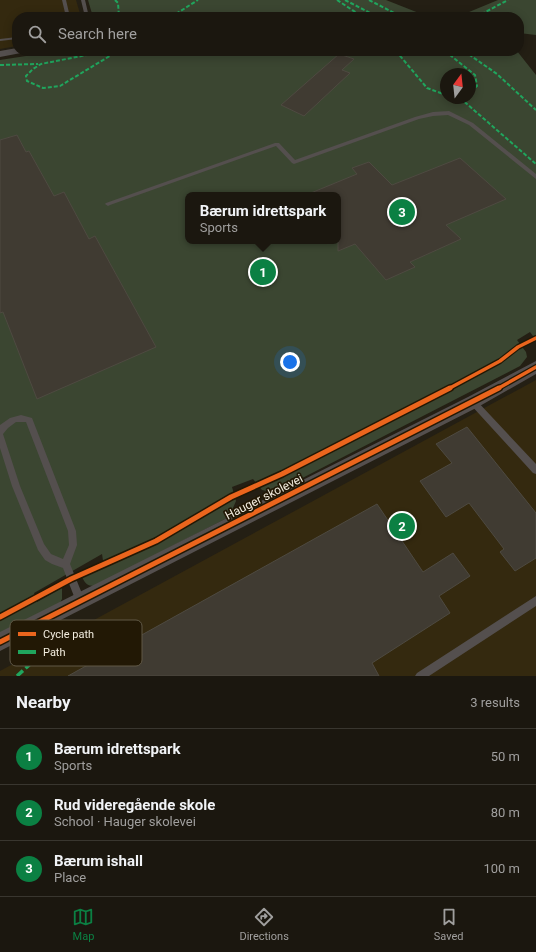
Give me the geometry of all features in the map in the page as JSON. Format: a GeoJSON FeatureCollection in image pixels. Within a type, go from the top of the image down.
{"type":"FeatureCollection","features":[{"type":"Feature","properties":{"kind":"street"},"geometry":{"type":"LineString","coordinates":[[0,54],[12,52]]}},
{"type":"Feature","properties":{"kind":"street","name":"Hauger skolevei"},"geometry":{"type":"LineString","coordinates":[[43,620],[473,402],[536,367]]}},
{"type":"Feature","properties":{"kind":"street","name":"Hauger skolevei"},"geometry":{"type":"LineString","coordinates":[[0,642],[10,637]]}},
{"type":"Feature","properties":{"kind":"lane"},"geometry":{"type":"LineString","coordinates":[[64,0],[67,12]]}},
{"type":"Feature","properties":{"kind":"lane"},"geometry":{"type":"LineString","coordinates":[[83,0],[86,12]]}},
{"type":"Feature","properties":{"kind":"lane"},"geometry":{"type":"LineString","coordinates":[[0,40],[12,39]]}},
{"type":"Feature","properties":{"kind":"lane"},"geometry":{"type":"LineString","coordinates":[[108,204],[277,144],[294,162],[417,118],[439,113],[450,113],[471,124],[536,177]]}},
{"type":"Feature","properties":{"kind":"lane"},"geometry":{"type":"LineString","coordinates":[[473,402],[536,470]]}},
{"type":"Feature","properties":{"kind":"lane"},"geometry":{"type":"LineString","coordinates":[[0,432],[7,422],[25,418],[30,420],[72,531],[73,545],[66,564],[80,601]]}},
{"type":"Feature","properties":{"kind":"lane"},"geometry":{"type":"LineString","coordinates":[[0,435],[16,486],[41,547],[48,557],[66,564]]}},
{"type":"Feature","properties":{"kind":"lane"},"geometry":{"type":"LineString","coordinates":[[420,676],[536,601]]}},
{"type":"Feature","properties":{"kind":"shaded area"},"geometry":{"type":"Polygon","coordinates":[[[0,0],[76,0],[80,12],[12,12],[12,47],[0,49],[0,0]]]}},
{"type":"Feature","properties":{"kind":"shaded area"},"geometry":{"type":"Polygon","coordinates":[[[536,380],[536,676],[0,676],[0,671],[10,666],[142,666],[142,620],[94,620],[536,380]]]}},
{"type":"Feature","properties":{"kind":"green space"},"geometry":{"type":"Polygon","coordinates":[[[88,0],[386,0],[416,12],[92,12],[88,0]]]}},
{"type":"Feature","properties":{"kind":"green space"},"geometry":{"type":"Polygon","coordinates":[[[498,0],[536,0],[536,35],[524,34],[524,12],[469,12],[498,0]]]}},
{"type":"Feature","properties":{"kind":"green space"},"geometry":{"type":"Polygon","coordinates":[[[26,56],[521,56],[536,75],[536,340],[530,332],[517,340],[526,352],[527,357],[520,366],[279,490],[272,492],[262,490],[253,479],[232,487],[236,501],[229,517],[94,586],[88,585],[82,577],[104,567],[102,554],[34,593],[37,602],[62,588],[62,599],[59,605],[30,620],[10,620],[10,630],[0,635],[0,60],[26,56]]]}},
{"type":"Feature","properties":{"kind":"building"},"geometry":{"type":"Polygon","coordinates":[[[337,56],[345,56],[354,59],[342,70],[350,73],[304,116],[281,105],[337,56]]]}},
{"type":"Feature","properties":{"kind":"building"},"geometry":{"type":"Polygon","coordinates":[[[17,135],[26,152],[29,151],[54,196],[64,192],[89,239],[95,236],[156,347],[37,399],[3,312],[0,313],[0,140],[17,135]]]}},
{"type":"Feature","properties":{"kind":"building"},"geometry":{"type":"Polygon","coordinates":[[[460,158],[506,199],[446,225],[461,239],[410,262],[415,267],[386,280],[355,244],[338,251],[338,244],[341,244],[341,192],[313,192],[357,174],[352,168],[369,162],[392,185],[460,158]]]}},
{"type":"Feature","properties":{"kind":"building"},"geometry":{"type":"Polygon","coordinates":[[[467,427],[536,513],[536,558],[515,571],[500,552],[504,549],[469,503],[446,517],[420,481],[452,463],[436,444],[467,427]]]}},
{"type":"Feature","properties":{"kind":"building"},"geometry":{"type":"Polygon","coordinates":[[[377,504],[423,572],[453,553],[470,576],[439,596],[450,613],[372,663],[379,676],[68,676],[86,666],[142,666],[142,635],[377,504]]]}},
{"type":"Feature","properties":{"kind":"marked path"},"geometry":{"type":"LineString","coordinates":[[115,0],[118,3],[119,12]]}},
{"type":"Feature","properties":{"kind":"marked path"},"geometry":{"type":"LineString","coordinates":[[179,12],[198,0]]}},
{"type":"Feature","properties":{"kind":"marked path"},"geometry":{"type":"LineString","coordinates":[[337,0],[355,12]]}},
{"type":"Feature","properties":{"kind":"marked path"},"geometry":{"type":"LineString","coordinates":[[345,0],[367,12]]}},
{"type":"Feature","properties":{"kind":"marked path"},"geometry":{"type":"LineString","coordinates":[[369,0],[392,12]]}},
{"type":"Feature","properties":{"kind":"marked path"},"geometry":{"type":"LineString","coordinates":[[485,12],[508,0]]}},
{"type":"Feature","properties":{"kind":"marked path"},"geometry":{"type":"LineString","coordinates":[[86,56],[51,61],[41,64],[26,76],[27,81],[34,86],[43,88],[60,86],[110,56]]}},
{"type":"Feature","properties":{"kind":"marked path"},"geometry":{"type":"LineString","coordinates":[[400,56],[427,88],[440,93]]}},
{"type":"Feature","properties":{"kind":"marked path"},"geometry":{"type":"LineString","coordinates":[[451,56],[466,68]]}},
{"type":"Feature","properties":{"kind":"marked path"},"geometry":{"type":"LineString","coordinates":[[471,56],[497,74],[536,110]]}},
{"type":"Feature","properties":{"kind":"marked path"},"geometry":{"type":"LineString","coordinates":[[0,65],[38,64]]}},
{"type":"Feature","properties":{"kind":"marked path"},"geometry":{"type":"LineString","coordinates":[[476,77],[476,87]]}},
{"type":"Feature","properties":{"kind":"marked path"},"geometry":{"type":"LineString","coordinates":[[467,104],[536,164]]}},
{"type":"Feature","properties":{"kind":"marked path"},"geometry":{"type":"LineString","coordinates":[[17,676],[28,666]]}},
{"type":"Feature","properties":{"kind":"cycle path"},"geometry":{"type":"LineString","coordinates":[[0,617],[71,579],[156,541],[231,497],[282,474],[453,386],[500,361],[518,347],[536,338]]}},
{"type":"Feature","properties":{"kind":"cycle path"},"geometry":{"type":"LineString","coordinates":[[43,620],[473,402],[536,367]]}},
{"type":"Feature","properties":{"kind":"cycle path"},"geometry":{"type":"LineString","coordinates":[[0,642],[10,637]]}},
{"type":"Feature","properties":{"kind":"place","name":"Bærum ishall"},"geometry":{"type":"Point","coordinates":[402,212]}},
{"type":"Feature","properties":{"kind":"place","name":"Bærum idrettspark"},"geometry":{"type":"Point","coordinates":[263,272]}},
{"type":"Feature","properties":{"kind":"place","name":"Rud videregående skole"},"geometry":{"type":"Point","coordinates":[402,526]}}]}
